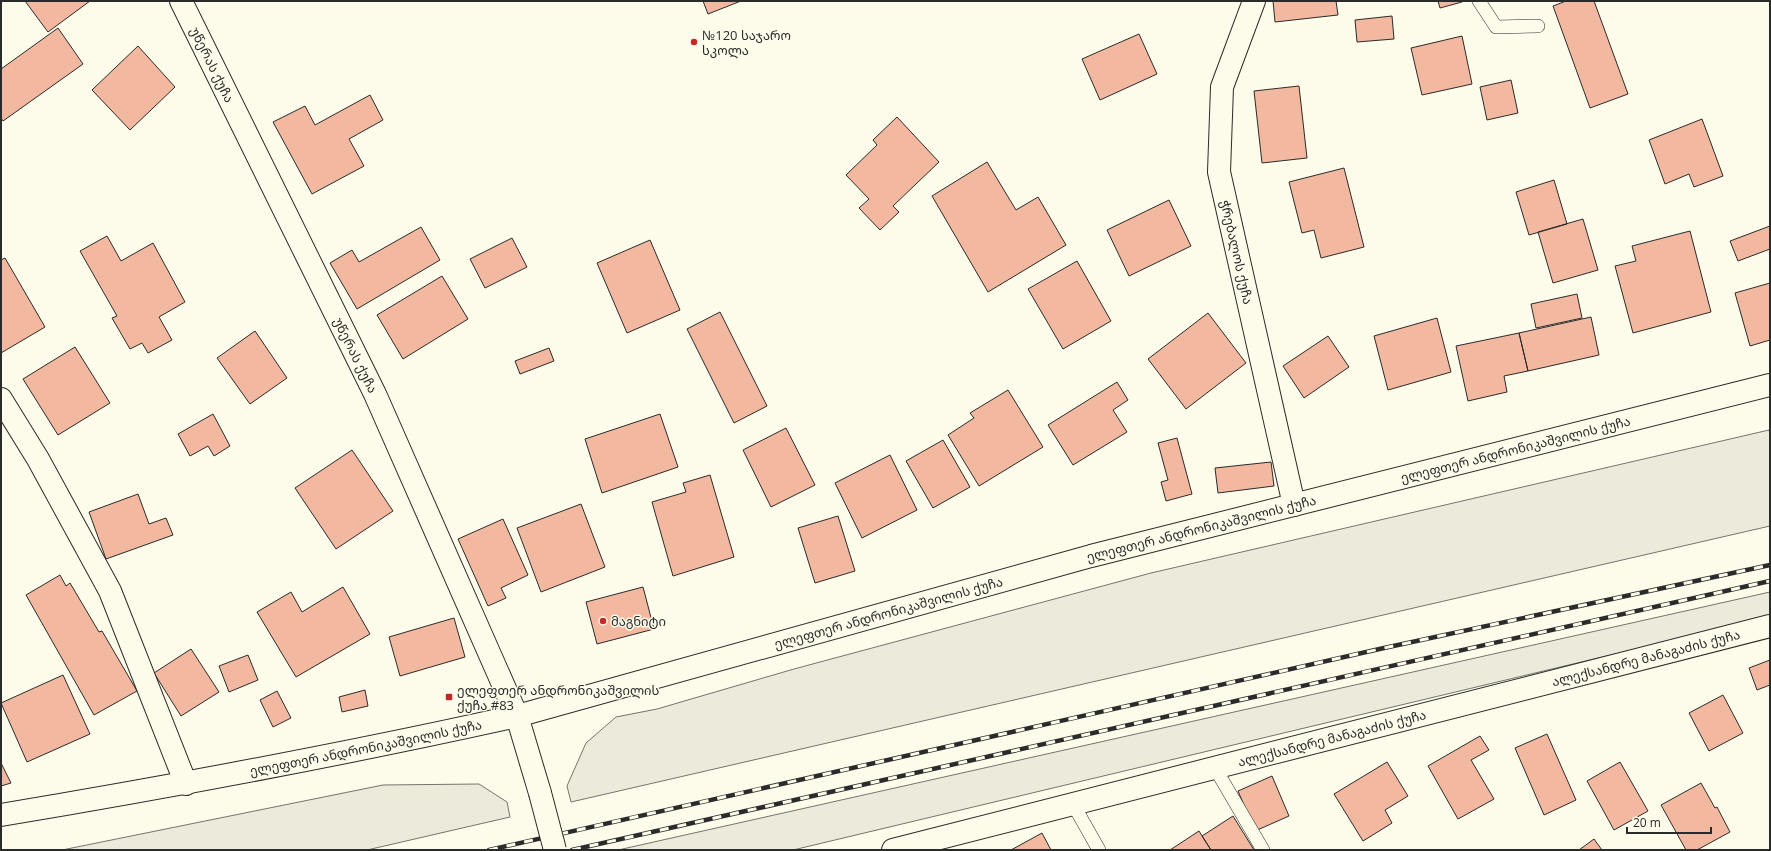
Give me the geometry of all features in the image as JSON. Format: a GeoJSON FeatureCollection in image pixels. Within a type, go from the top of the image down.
{"type":"FeatureCollection","features":[{"type":"Feature","properties":{"kind":"street","name":"უწერას ქუჩა"},"geometry":{"type":"LineString","coordinates":[[180,1],[374,394],[517,716],[555,850]]}},
{"type":"Feature","properties":{"kind":"street","name":"ჭრებალოს ქუჩა"},"geometry":{"type":"LineString","coordinates":[[1254,1],[1222,87],[1219,172],[1294,505]]}},
{"type":"Feature","properties":{"kind":"street","name":"ელეფთერ ანდრონიკაშვილის ქუჩა"},"geometry":{"type":"LineString","coordinates":[[1,815],[186,784],[517,716],[1091,556],[1770,385]]}},
{"type":"Feature","properties":{"kind":"street"},"geometry":{"type":"LineString","coordinates":[[1,399],[38,459],[110,591],[186,784]]}},
{"type":"Feature","properties":{"kind":"street","name":"ალექსანდრე მანაგაძის ქუჩა"},"geometry":{"type":"LineString","coordinates":[[893,850],[1770,626]]}},
{"type":"Feature","properties":{"kind":"lane"},"geometry":{"type":"LineString","coordinates":[[1480,1],[1496,27],[1538,26]]}},
{"type":"Feature","properties":{"kind":"lane"},"geometry":{"type":"LineString","coordinates":[[1215,768],[1263,850]]}},
{"type":"Feature","properties":{"kind":"lane"},"geometry":{"type":"LineString","coordinates":[[1073,804],[1100,850]]}},
{"type":"Feature","properties":{"kind":"shaded area"},"geometry":{"type":"Polygon","coordinates":[[[1769,430],[1770,526],[571,802],[567,786],[586,743],[616,717],[657,709],[794,669],[1151,573],[1769,430]]]}},
{"type":"Feature","properties":{"kind":"shaded area"},"geometry":{"type":"Polygon","coordinates":[[[1770,592],[1770,617],[793,850],[618,850],[1770,592]]]}},
{"type":"Feature","properties":{"kind":"shaded area"},"geometry":{"type":"Polygon","coordinates":[[[479,784],[507,802],[510,817],[367,850],[62,850],[383,785],[479,784]]]}},
{"type":"Feature","properties":{"kind":"building"},"geometry":{"type":"Polygon","coordinates":[[[25,1],[90,1],[48,32],[25,1]]]}},
{"type":"Feature","properties":{"kind":"building"},"geometry":{"type":"Polygon","coordinates":[[[703,1],[741,1],[708,14],[703,1]]]}},
{"type":"Feature","properties":{"kind":"building"},"geometry":{"type":"Polygon","coordinates":[[[1273,1],[1336,1],[1338,15],[1275,22],[1273,1]]]}},
{"type":"Feature","properties":{"kind":"building"},"geometry":{"type":"Polygon","coordinates":[[[1438,1],[1462,1],[1462,2],[1440,8],[1438,1]]]}},
{"type":"Feature","properties":{"kind":"building"},"geometry":{"type":"Polygon","coordinates":[[[1566,1],[1594,1],[1628,94],[1590,108],[1553,6],[1566,1]]]}},
{"type":"Feature","properties":{"kind":"building"},"geometry":{"type":"Polygon","coordinates":[[[1392,16],[1394,39],[1357,42],[1355,20],[1392,16]]]}},
{"type":"Feature","properties":{"kind":"building"},"geometry":{"type":"Polygon","coordinates":[[[58,28],[83,64],[3,121],[1,118],[1,69],[58,28]]]}},
{"type":"Feature","properties":{"kind":"building"},"geometry":{"type":"Polygon","coordinates":[[[1139,34],[1157,74],[1100,100],[1082,59],[1139,34]]]}},
{"type":"Feature","properties":{"kind":"building"},"geometry":{"type":"Polygon","coordinates":[[[1462,36],[1472,84],[1422,95],[1411,48],[1462,36]]]}},
{"type":"Feature","properties":{"kind":"building"},"geometry":{"type":"Polygon","coordinates":[[[138,46],[175,87],[130,130],[92,90],[138,46]]]}},
{"type":"Feature","properties":{"kind":"building"},"geometry":{"type":"Polygon","coordinates":[[[1511,80],[1518,113],[1487,120],[1480,87],[1511,80]]]}},
{"type":"Feature","properties":{"kind":"building"},"geometry":{"type":"Polygon","coordinates":[[[1299,86],[1307,158],[1262,163],[1254,91],[1299,86]]]}},
{"type":"Feature","properties":{"kind":"building"},"geometry":{"type":"Polygon","coordinates":[[[370,95],[383,120],[349,139],[364,166],[312,194],[273,122],[305,106],[315,125],[370,95]]]}},
{"type":"Feature","properties":{"kind":"building"},"geometry":{"type":"Polygon","coordinates":[[[897,117],[939,162],[893,206],[899,212],[880,230],[859,208],[869,199],[846,175],[877,145],[873,140],[897,117]]]}},
{"type":"Feature","properties":{"kind":"building"},"geometry":{"type":"Polygon","coordinates":[[[1702,119],[1723,176],[1694,187],[1689,174],[1665,184],[1649,140],[1702,119]]]}},
{"type":"Feature","properties":{"kind":"building"},"geometry":{"type":"Polygon","coordinates":[[[987,162],[1016,210],[1038,197],[1066,245],[988,292],[932,196],[987,162]]]}},
{"type":"Feature","properties":{"kind":"building"},"geometry":{"type":"Polygon","coordinates":[[[1344,168],[1364,247],[1321,258],[1314,230],[1302,233],[1289,182],[1344,168]]]}},
{"type":"Feature","properties":{"kind":"building"},"geometry":{"type":"Polygon","coordinates":[[[1554,180],[1567,224],[1529,235],[1516,192],[1554,180]]]}},
{"type":"Feature","properties":{"kind":"building"},"geometry":{"type":"Polygon","coordinates":[[[1169,200],[1191,246],[1129,276],[1107,230],[1169,200]]]}},
{"type":"Feature","properties":{"kind":"building"},"geometry":{"type":"Polygon","coordinates":[[[1583,219],[1598,270],[1553,283],[1538,232],[1583,219]]]}},
{"type":"Feature","properties":{"kind":"building"},"geometry":{"type":"Polygon","coordinates":[[[1770,226],[1770,249],[1738,261],[1730,241],[1770,226]]]}},
{"type":"Feature","properties":{"kind":"building"},"geometry":{"type":"Polygon","coordinates":[[[421,227],[440,260],[357,309],[330,263],[352,250],[359,262],[421,227]]]}},
{"type":"Feature","properties":{"kind":"building"},"geometry":{"type":"Polygon","coordinates":[[[1690,231],[1711,312],[1633,333],[1615,266],[1636,261],[1632,246],[1690,231]]]}},
{"type":"Feature","properties":{"kind":"building"},"geometry":{"type":"Polygon","coordinates":[[[107,236],[121,261],[153,243],[185,302],[159,317],[172,340],[148,353],[142,343],[130,349],[112,318],[117,316],[80,251],[107,236]]]}},
{"type":"Feature","properties":{"kind":"building"},"geometry":{"type":"Polygon","coordinates":[[[512,238],[527,267],[485,288],[470,259],[512,238]]]}},
{"type":"Feature","properties":{"kind":"building"},"geometry":{"type":"Polygon","coordinates":[[[650,240],[680,310],[627,333],[597,263],[650,240]]]}},
{"type":"Feature","properties":{"kind":"building"},"geometry":{"type":"Polygon","coordinates":[[[5,258],[45,327],[1,353],[1,260],[5,258]]]}},
{"type":"Feature","properties":{"kind":"building"},"geometry":{"type":"Polygon","coordinates":[[[1077,261],[1111,321],[1063,349],[1028,289],[1077,261]]]}},
{"type":"Feature","properties":{"kind":"building"},"geometry":{"type":"Polygon","coordinates":[[[442,276],[468,319],[403,359],[377,315],[442,276]]]}},
{"type":"Feature","properties":{"kind":"building"},"geometry":{"type":"Polygon","coordinates":[[[1770,283],[1770,340],[1750,346],[1735,293],[1770,283]]]}},
{"type":"Feature","properties":{"kind":"building"},"geometry":{"type":"Polygon","coordinates":[[[1577,294],[1582,318],[1536,328],[1531,304],[1577,294]]]}},
{"type":"Feature","properties":{"kind":"building"},"geometry":{"type":"Polygon","coordinates":[[[720,312],[767,406],[734,423],[687,329],[720,312]]]}},
{"type":"Feature","properties":{"kind":"building"},"geometry":{"type":"Polygon","coordinates":[[[1208,313],[1246,363],[1186,409],[1148,359],[1208,313]]]}},
{"type":"Feature","properties":{"kind":"building"},"geometry":{"type":"Polygon","coordinates":[[[1591,317],[1599,355],[1528,371],[1519,333],[1591,317]]]}},
{"type":"Feature","properties":{"kind":"building"},"geometry":{"type":"Polygon","coordinates":[[[1437,318],[1451,372],[1388,390],[1374,336],[1437,318]]]}},
{"type":"Feature","properties":{"kind":"building"},"geometry":{"type":"Polygon","coordinates":[[[255,331],[287,378],[250,404],[217,358],[255,331]]]}},
{"type":"Feature","properties":{"kind":"building"},"geometry":{"type":"Polygon","coordinates":[[[1519,333],[1528,371],[1504,376],[1507,392],[1468,401],[1456,346],[1519,333]]]}},
{"type":"Feature","properties":{"kind":"building"},"geometry":{"type":"Polygon","coordinates":[[[1328,336],[1349,367],[1304,398],[1283,366],[1328,336]]]}},
{"type":"Feature","properties":{"kind":"building"},"geometry":{"type":"Polygon","coordinates":[[[75,347],[110,403],[58,435],[23,379],[75,347]]]}},
{"type":"Feature","properties":{"kind":"building"},"geometry":{"type":"Polygon","coordinates":[[[549,348],[554,361],[520,374],[515,361],[549,348]]]}},
{"type":"Feature","properties":{"kind":"building"},"geometry":{"type":"Polygon","coordinates":[[[1117,382],[1128,400],[1113,410],[1127,432],[1073,465],[1048,425],[1117,382]]]}},
{"type":"Feature","properties":{"kind":"building"},"geometry":{"type":"Polygon","coordinates":[[[1008,390],[1043,447],[979,486],[948,435],[974,418],[970,413],[1008,390]]]}},
{"type":"Feature","properties":{"kind":"building"},"geometry":{"type":"Polygon","coordinates":[[[213,414],[230,446],[214,456],[208,446],[190,456],[178,434],[213,414]]]}},
{"type":"Feature","properties":{"kind":"building"},"geometry":{"type":"Polygon","coordinates":[[[660,414],[678,467],[602,493],[585,439],[660,414]]]}},
{"type":"Feature","properties":{"kind":"building"},"geometry":{"type":"Polygon","coordinates":[[[786,428],[815,485],[771,507],[743,450],[786,428]]]}},
{"type":"Feature","properties":{"kind":"building"},"geometry":{"type":"Polygon","coordinates":[[[1177,438],[1192,494],[1166,501],[1161,482],[1168,480],[1158,443],[1177,438]]]}},
{"type":"Feature","properties":{"kind":"building"},"geometry":{"type":"Polygon","coordinates":[[[943,440],[970,487],[933,508],[906,461],[943,440]]]}},
{"type":"Feature","properties":{"kind":"building"},"geometry":{"type":"Polygon","coordinates":[[[352,450],[393,511],[336,549],[295,488],[352,450]]]}},
{"type":"Feature","properties":{"kind":"building"},"geometry":{"type":"Polygon","coordinates":[[[890,455],[917,510],[862,538],[835,483],[890,455]]]}},
{"type":"Feature","properties":{"kind":"building"},"geometry":{"type":"Polygon","coordinates":[[[1271,462],[1274,486],[1218,493],[1215,468],[1271,462]]]}},
{"type":"Feature","properties":{"kind":"building"},"geometry":{"type":"Polygon","coordinates":[[[710,475],[734,557],[673,576],[652,502],[686,492],[683,483],[710,475]]]}},
{"type":"Feature","properties":{"kind":"building"},"geometry":{"type":"Polygon","coordinates":[[[138,494],[149,524],[166,518],[173,535],[106,559],[89,512],[138,494]]]}},
{"type":"Feature","properties":{"kind":"building"},"geometry":{"type":"Polygon","coordinates":[[[581,504],[605,567],[541,592],[517,528],[581,504]]]}},
{"type":"Feature","properties":{"kind":"building"},"geometry":{"type":"Polygon","coordinates":[[[838,516],[855,571],[815,583],[798,528],[838,516]]]}},
{"type":"Feature","properties":{"kind":"building"},"geometry":{"type":"Polygon","coordinates":[[[503,519],[528,575],[501,588],[506,598],[488,606],[458,539],[503,519]]]}},
{"type":"Feature","properties":{"kind":"building"},"geometry":{"type":"Polygon","coordinates":[[[60,575],[66,586],[70,583],[99,632],[102,631],[137,691],[94,715],[26,595],[60,575]]]}},
{"type":"Feature","properties":{"kind":"building"},"geometry":{"type":"Polygon","coordinates":[[[343,587],[370,634],[296,677],[257,612],[291,592],[302,612],[343,587]]]}},
{"type":"Feature","properties":{"kind":"building"},"geometry":{"type":"Polygon","coordinates":[[[643,587],[654,629],[597,644],[586,602],[643,587]]]}},
{"type":"Feature","properties":{"kind":"building"},"geometry":{"type":"Polygon","coordinates":[[[454,618],[465,657],[400,676],[389,637],[454,618]]]}},
{"type":"Feature","properties":{"kind":"building"},"geometry":{"type":"Polygon","coordinates":[[[191,649],[219,692],[181,716],[154,673],[191,649]]]}},
{"type":"Feature","properties":{"kind":"building"},"geometry":{"type":"Polygon","coordinates":[[[248,655],[258,680],[229,692],[219,666],[248,655]]]}},
{"type":"Feature","properties":{"kind":"building"},"geometry":{"type":"Polygon","coordinates":[[[1770,660],[1770,685],[1757,690],[1749,668],[1770,660]]]}},
{"type":"Feature","properties":{"kind":"building"},"geometry":{"type":"Polygon","coordinates":[[[63,675],[90,734],[27,762],[1,703],[63,675]]]}},
{"type":"Feature","properties":{"kind":"building"},"geometry":{"type":"Polygon","coordinates":[[[365,690],[368,706],[342,712],[339,697],[365,690]]]}},
{"type":"Feature","properties":{"kind":"building"},"geometry":{"type":"Polygon","coordinates":[[[277,691],[291,718],[273,727],[260,700],[277,691]]]}},
{"type":"Feature","properties":{"kind":"building"},"geometry":{"type":"Polygon","coordinates":[[[1723,695],[1743,733],[1709,751],[1689,713],[1723,695]]]}},
{"type":"Feature","properties":{"kind":"building"},"geometry":{"type":"Polygon","coordinates":[[[1547,734],[1576,800],[1544,815],[1515,748],[1547,734]]]}},
{"type":"Feature","properties":{"kind":"building"},"geometry":{"type":"Polygon","coordinates":[[[1480,736],[1489,750],[1471,760],[1494,799],[1458,819],[1428,766],[1480,736]]]}},
{"type":"Feature","properties":{"kind":"building"},"geometry":{"type":"Polygon","coordinates":[[[1387,762],[1408,796],[1385,810],[1392,823],[1363,841],[1334,794],[1387,762]]]}},
{"type":"Feature","properties":{"kind":"building"},"geometry":{"type":"Polygon","coordinates":[[[1620,762],[1648,811],[1614,830],[1587,781],[1620,762]]]}},
{"type":"Feature","properties":{"kind":"building"},"geometry":{"type":"Polygon","coordinates":[[[1,763],[11,783],[1,786],[1,763]]]}},
{"type":"Feature","properties":{"kind":"building"},"geometry":{"type":"Polygon","coordinates":[[[1272,776],[1289,816],[1255,831],[1238,791],[1272,776]]]}},
{"type":"Feature","properties":{"kind":"building"},"geometry":{"type":"Polygon","coordinates":[[[1701,783],[1715,808],[1717,807],[1730,832],[1697,850],[1686,850],[1661,805],[1701,783]]]}},
{"type":"Feature","properties":{"kind":"building"},"geometry":{"type":"Polygon","coordinates":[[[1233,816],[1254,850],[1211,850],[1202,836],[1233,816]]]}},
{"type":"Feature","properties":{"kind":"building"},"geometry":{"type":"Polygon","coordinates":[[[1199,831],[1211,850],[1170,850],[1199,831]]]}},
{"type":"Feature","properties":{"kind":"building"},"geometry":{"type":"Polygon","coordinates":[[[1042,833],[1051,850],[1011,850],[1042,833]]]}},
{"type":"Feature","properties":{"kind":"building"},"geometry":{"type":"Polygon","coordinates":[[[1594,839],[1602,850],[1579,850],[1594,839]]]}},
{"type":"Feature","properties":{"kind":"railway"},"geometry":{"type":"LineString","coordinates":[[489,850],[1384,648],[1770,565]]}},
{"type":"Feature","properties":{"kind":"railway"},"geometry":{"type":"LineString","coordinates":[[572,850],[1770,581]]}},
{"type":"Feature","properties":{"kind":"place","name":"№120 საჯარო სკოლა"},"geometry":{"type":"Point","coordinates":[694,42]}},
{"type":"Feature","properties":{"kind":"place","name":"მაგნიტი"},"geometry":{"type":"Point","coordinates":[603,621]}},
{"type":"Feature","properties":{"kind":"place","name":"ელეფთერ ანდრონიკაშვილის ქუჩა #83"},"geometry":{"type":"Point","coordinates":[449,697]}}]}
